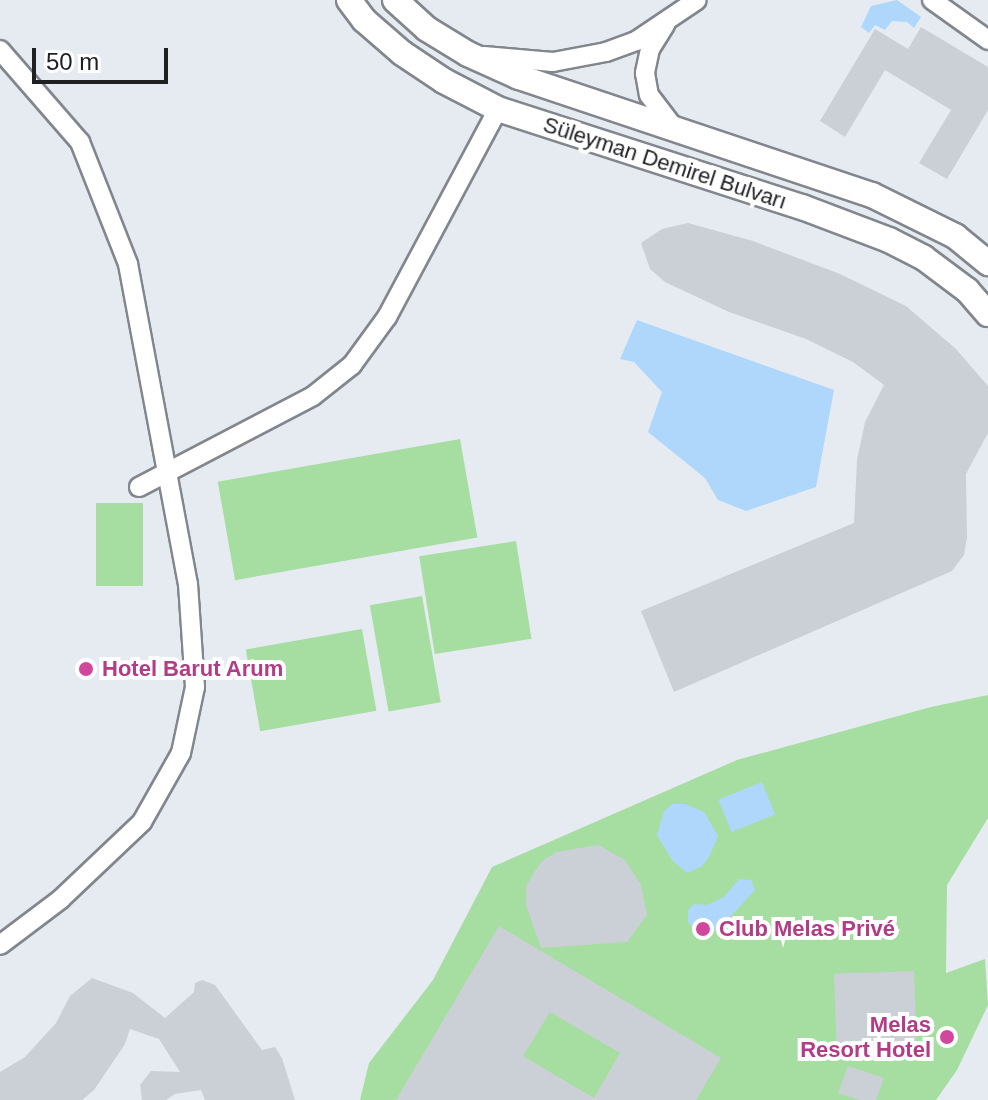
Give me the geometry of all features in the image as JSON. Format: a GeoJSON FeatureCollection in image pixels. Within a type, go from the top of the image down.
{"type":"FeatureCollection","features":[{"type":"Feature","properties":{"kind":"main road","name":"Süleyman Demirel Bulvarı"},"geometry":{"type":"LineString","coordinates":[[349,0],[364,20],[402,53],[444,81],[498,109],[802,207],[889,240],[924,258],[967,290],[988,314]]}},
{"type":"Feature","properties":{"kind":"main road","name":"Süleyman Demirel Bulvarı"},"geometry":{"type":"LineString","coordinates":[[395,0],[427,29],[468,54],[519,77],[885,200],[955,236],[988,263]]}},
{"type":"Feature","properties":{"kind":"street"},"geometry":{"type":"LineString","coordinates":[[468,54],[553,62],[581,59],[636,41],[697,0]]}},
{"type":"Feature","properties":{"kind":"street"},"geometry":{"type":"LineString","coordinates":[[932,0],[988,40]]}},
{"type":"Feature","properties":{"kind":"street"},"geometry":{"type":"LineString","coordinates":[[667,22],[650,49],[645,73],[649,95],[675,129]]}},
{"type":"Feature","properties":{"kind":"street"},"geometry":{"type":"LineString","coordinates":[[0,50],[80,142],[128,264],[188,584],[195,687],[181,753],[142,822],[61,899],[0,945]]}},
{"type":"Feature","properties":{"kind":"street"},"geometry":{"type":"LineString","coordinates":[[139,487],[166,476],[313,396],[352,365],[387,317],[498,109]]}},
{"type":"Feature","properties":{"kind":"green space"},"geometry":{"type":"Polygon","coordinates":[[[460,439],[477,537],[235,580],[218,482],[460,439]]]}},
{"type":"Feature","properties":{"kind":"green space"},"geometry":{"type":"Polygon","coordinates":[[[96,503],[143,503],[143,586],[96,586],[96,503]]]}},
{"type":"Feature","properties":{"kind":"green space"},"geometry":{"type":"Polygon","coordinates":[[[516,541],[531,639],[435,654],[419,556],[516,541]]]}},
{"type":"Feature","properties":{"kind":"green space"},"geometry":{"type":"Polygon","coordinates":[[[422,596],[441,702],[389,712],[370,605],[422,596]]]}},
{"type":"Feature","properties":{"kind":"green space"},"geometry":{"type":"Polygon","coordinates":[[[362,629],[376,711],[260,731],[246,649],[362,629]]]}},
{"type":"Feature","properties":{"kind":"green space","name":"Club Melas Privé"},"geometry":{"type":"Polygon","coordinates":[[[988,695],[988,818],[947,885],[946,973],[985,959],[988,1005],[957,1070],[936,1100],[360,1100],[369,1063],[433,980],[492,867],[737,760],[931,707],[988,695]]]}},
{"type":"Feature","properties":{"kind":"water"},"geometry":{"type":"Polygon","coordinates":[[[897,0],[921,17],[914,28],[907,22],[892,21],[885,30],[875,25],[869,33],[861,27],[871,6],[897,0]]]}},
{"type":"Feature","properties":{"kind":"water"},"geometry":{"type":"Polygon","coordinates":[[[637,320],[834,390],[816,487],[746,511],[718,500],[705,478],[648,432],[662,392],[634,362],[620,359],[637,320]]]}},
{"type":"Feature","properties":{"kind":"water"},"geometry":{"type":"Polygon","coordinates":[[[762,782],[775,814],[732,832],[718,800],[762,782]]]}},
{"type":"Feature","properties":{"kind":"water"},"geometry":{"type":"Polygon","coordinates":[[[672,804],[685,804],[704,812],[718,836],[701,867],[687,873],[672,860],[657,835],[664,811],[672,804]]]}},
{"type":"Feature","properties":{"kind":"water"},"geometry":{"type":"Polygon","coordinates":[[[739,879],[751,880],[755,890],[720,928],[703,936],[688,922],[688,910],[694,904],[707,905],[724,897],[739,879]]]}},
{"type":"Feature","properties":{"kind":"building"},"geometry":{"type":"Polygon","coordinates":[[[921,27],[988,67],[988,110],[947,179],[919,163],[951,110],[885,70],[845,137],[820,121],[875,29],[908,49],[921,27]]]}},
{"type":"Feature","properties":{"kind":"building"},"geometry":{"type":"Polygon","coordinates":[[[688,223],[753,241],[840,274],[906,306],[956,349],[988,386],[988,433],[966,474],[967,538],[964,555],[952,571],[674,692],[641,611],[854,523],[857,460],[865,422],[884,385],[853,362],[806,339],[729,312],[665,282],[650,269],[641,243],[662,229],[688,223]]]}},
{"type":"Feature","properties":{"kind":"building"},"geometry":{"type":"Polygon","coordinates":[[[598,845],[625,860],[641,885],[647,915],[627,942],[541,948],[526,905],[526,887],[533,874],[542,861],[556,852],[598,845]]]}},
{"type":"Feature","properties":{"kind":"building"},"geometry":{"type":"Polygon","coordinates":[[[499,926],[721,1058],[696,1100],[396,1100],[499,926]],[[550,1012],[523,1056],[594,1098],[620,1053],[550,1012]]]}},
{"type":"Feature","properties":{"kind":"building"},"geometry":{"type":"Polygon","coordinates":[[[914,971],[917,1052],[837,1055],[834,974],[914,971]]]}},
{"type":"Feature","properties":{"kind":"building"},"geometry":{"type":"Polygon","coordinates":[[[92,978],[133,993],[165,1018],[194,992],[195,983],[202,980],[215,985],[262,1050],[275,1047],[282,1058],[295,1100],[205,1100],[201,1090],[175,1094],[166,1100],[142,1100],[140,1085],[151,1071],[180,1072],[159,1039],[130,1029],[125,1044],[94,1090],[82,1100],[0,1100],[0,1072],[25,1057],[56,1023],[70,996],[92,978]]]}},
{"type":"Feature","properties":{"kind":"building"},"geometry":{"type":"Polygon","coordinates":[[[848,1066],[884,1078],[876,1100],[860,1100],[838,1093],[848,1066]]]}},
{"type":"Feature","properties":{"kind":"place","name":"Hotel Barut Arum"},"geometry":{"type":"Point","coordinates":[86,669]}},
{"type":"Feature","properties":{"kind":"place","name":"Club Melas Privé"},"geometry":{"type":"Point","coordinates":[703,929]}},
{"type":"Feature","properties":{"kind":"place","name":"Melas Resort Hotel"},"geometry":{"type":"Point","coordinates":[947,1037]}}]}
